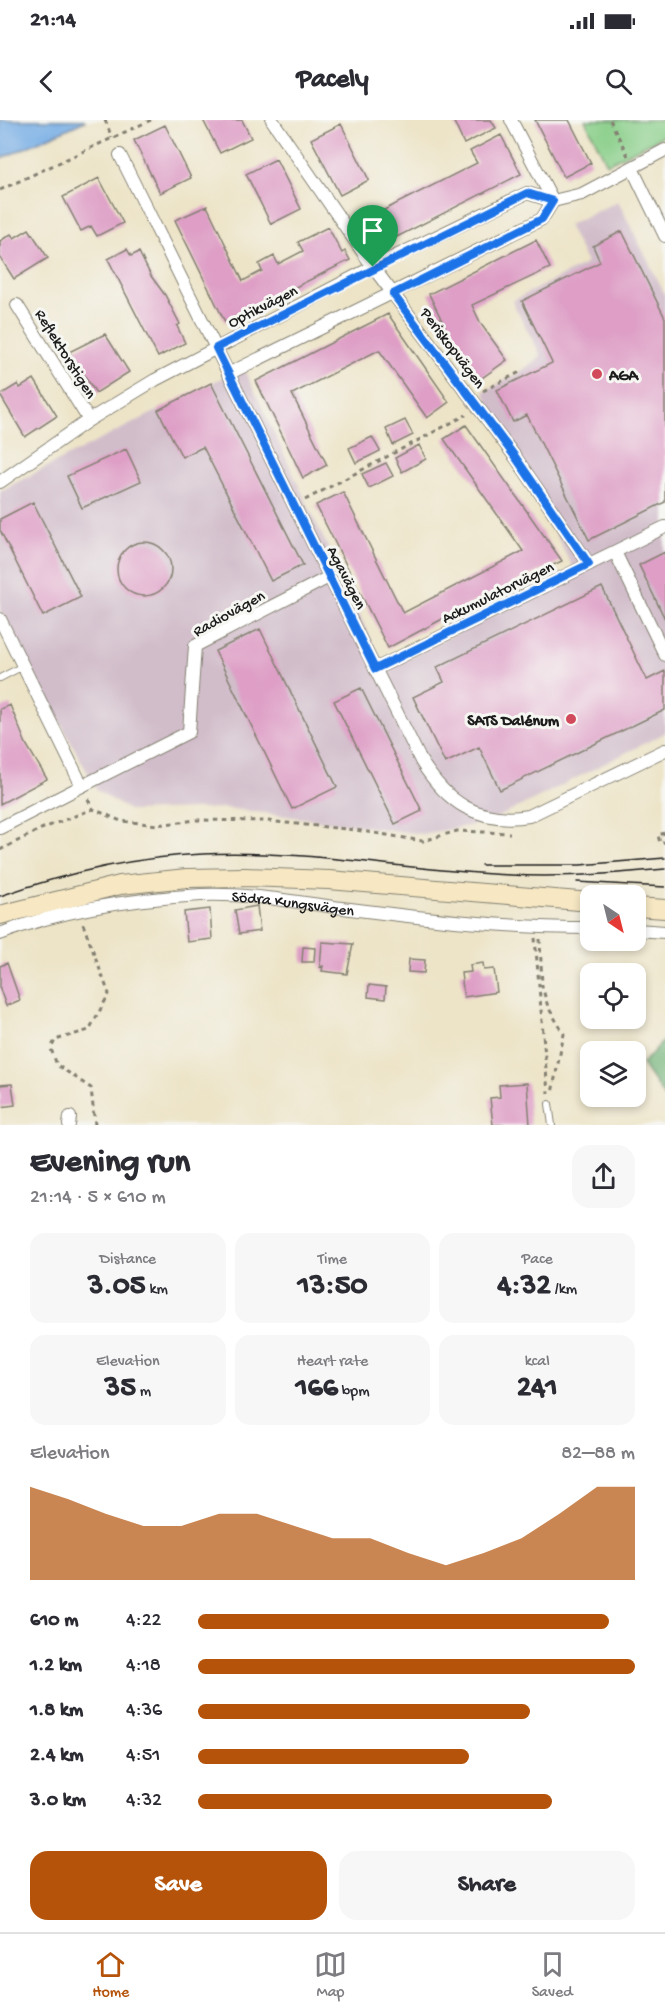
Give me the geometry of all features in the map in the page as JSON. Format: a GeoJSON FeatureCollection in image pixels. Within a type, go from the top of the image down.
{"type":"FeatureCollection","features":[{"type":"Feature","properties":{"kind":"main road","name":"Södra Kungsvägen"},"geometry":{"type":"LineString","coordinates":[[0,915],[120,885],[244,877],[329,880],[580,901]]}},
{"type":"Feature","properties":{"kind":"main road"},"geometry":{"type":"LineString","coordinates":[[646,908],[665,909]]}},
{"type":"Feature","properties":{"kind":"street","name":"Periskopvägen"},"geometry":{"type":"LineString","coordinates":[[272,120],[373,267],[474,402],[589,564]]}},
{"type":"Feature","properties":{"kind":"street"},"geometry":{"type":"LineString","coordinates":[[228,374],[542,219],[553,201],[511,120]]}},
{"type":"Feature","properties":{"kind":"street","name":"Optikvägen"},"geometry":{"type":"LineString","coordinates":[[0,482],[89,420],[216,348],[373,267],[527,193],[553,201],[582,194],[665,150]]}},
{"type":"Feature","properties":{"kind":"street","name":"Agavägen"},"geometry":{"type":"LineString","coordinates":[[120,155],[433,781],[458,804],[487,815],[511,819],[530,816],[665,750]]}},
{"type":"Feature","properties":{"kind":"street"},"geometry":{"type":"LineString","coordinates":[[632,168],[665,236]]}},
{"type":"Feature","properties":{"kind":"street","name":"Reflektorstigen"},"geometry":{"type":"LineString","coordinates":[[16,304],[89,420]]}},
{"type":"Feature","properties":{"kind":"street","name":"Ackumulatorvägen"},"geometry":{"type":"LineString","coordinates":[[375,669],[665,527]]}},
{"type":"Feature","properties":{"kind":"street"},"geometry":{"type":"LineString","coordinates":[[615,552],[665,655]]}},
{"type":"Feature","properties":{"kind":"street","name":"Radiovägen"},"geometry":{"type":"LineString","coordinates":[[0,828],[189,732],[195,646],[329,577]]}},
{"type":"Feature","properties":{"kind":"street"},"geometry":{"type":"LineString","coordinates":[[0,619],[82,786]]}},
{"type":"Feature","properties":{"kind":"street","name":"Södra Kungsvägen"},"geometry":{"type":"LineString","coordinates":[[0,934],[78,911],[124,903],[202,895],[256,897],[537,928],[580,928]]}},
{"type":"Feature","properties":{"kind":"street"},"geometry":{"type":"LineString","coordinates":[[646,931],[665,932]]}},
{"type":"Feature","properties":{"kind":"lane"},"geometry":{"type":"LineString","coordinates":[[0,678],[24,666]]}},
{"type":"Feature","properties":{"kind":"lane"},"geometry":{"type":"LineString","coordinates":[[549,1104],[552,1125]]}},
{"type":"Feature","properties":{"kind":"path"},"geometry":{"type":"LineString","coordinates":[[105,120],[111,138]]}},
{"type":"Feature","properties":{"kind":"path"},"geometry":{"type":"LineString","coordinates":[[0,190],[151,120]]}},
{"type":"Feature","properties":{"kind":"path"},"geometry":{"type":"LineString","coordinates":[[610,120],[629,158],[638,153]]}},
{"type":"Feature","properties":{"kind":"path"},"geometry":{"type":"LineString","coordinates":[[295,509],[313,494],[443,429],[474,402],[520,372]]}},
{"type":"Feature","properties":{"kind":"path"},"geometry":{"type":"LineString","coordinates":[[0,850],[41,829],[93,809],[121,821],[157,825],[196,820],[267,821],[423,841],[457,831],[502,834]]}},
{"type":"Feature","properties":{"kind":"path"},"geometry":{"type":"LineString","coordinates":[[665,832],[658,835],[660,843],[665,842]]}},
{"type":"Feature","properties":{"kind":"path"},"geometry":{"type":"LineString","coordinates":[[78,911],[109,994],[89,1029],[55,1040],[51,1049],[57,1065],[91,1088],[95,1125]]}},
{"type":"Feature","properties":{"kind":"path"},"geometry":{"type":"LineString","coordinates":[[537,928],[542,986],[548,1007],[564,1034],[565,1043],[549,1104]]}},
{"type":"Feature","properties":{"kind":"path"},"geometry":{"type":"LineString","coordinates":[[537,928],[549,1104]]}},
{"type":"Feature","properties":{"kind":"shaded area"},"geometry":{"type":"Polygon","coordinates":[[[618,201],[665,295],[665,733],[489,822],[422,834],[226,808],[130,811],[97,790],[0,612],[0,491],[243,367],[385,669],[576,574],[483,392],[519,373],[541,356],[512,301],[587,263],[568,225],[618,201]]]}},
{"type":"Feature","properties":{"kind":"green space"},"geometry":{"type":"Polygon","coordinates":[[[585,120],[665,120],[665,135],[607,164],[585,120]]]}},
{"type":"Feature","properties":{"kind":"green space"},"geometry":{"type":"Polygon","coordinates":[[[665,1039],[665,1098],[646,1070],[646,1060],[665,1039]]]}},
{"type":"Feature","properties":{"kind":"water"},"geometry":{"type":"Polygon","coordinates":[[[0,120],[84,120],[85,121],[0,159],[0,120]]]}},
{"type":"Feature","properties":{"kind":"building"},"geometry":{"type":"Polygon","coordinates":[[[203,120],[242,120],[251,138],[220,153],[203,120]]]}},
{"type":"Feature","properties":{"kind":"building"},"geometry":{"type":"Polygon","coordinates":[[[453,120],[491,120],[496,128],[464,144],[453,120]]]}},
{"type":"Feature","properties":{"kind":"building"},"geometry":{"type":"Polygon","coordinates":[[[535,120],[569,120],[591,163],[564,177],[535,120]]]}},
{"type":"Feature","properties":{"kind":"building"},"geometry":{"type":"Polygon","coordinates":[[[341,124],[369,180],[340,195],[311,139],[341,124]]]}},
{"type":"Feature","properties":{"kind":"building"},"geometry":{"type":"Polygon","coordinates":[[[165,125],[191,178],[160,193],[134,140],[165,125]]]}},
{"type":"Feature","properties":{"kind":"building"},"geometry":{"type":"Polygon","coordinates":[[[501,135],[521,174],[383,244],[370,217],[477,163],[470,151],[501,135]]]}},
{"type":"Feature","properties":{"kind":"building"},"geometry":{"type":"Polygon","coordinates":[[[276,159],[301,209],[271,224],[246,174],[276,159]]]}},
{"type":"Feature","properties":{"kind":"building"},"geometry":{"type":"Polygon","coordinates":[[[99,178],[123,223],[97,236],[91,226],[81,231],[63,197],[99,178]]]}},
{"type":"Feature","properties":{"kind":"building"},"geometry":{"type":"Polygon","coordinates":[[[207,206],[243,281],[262,271],[259,264],[274,256],[278,264],[303,251],[298,242],[328,227],[342,253],[345,251],[350,260],[225,322],[175,220],[207,206]]]}},
{"type":"Feature","properties":{"kind":"building"},"geometry":{"type":"Polygon","coordinates":[[[29,229],[48,258],[14,279],[0,257],[0,241],[11,234],[14,238],[29,229]]]}},
{"type":"Feature","properties":{"kind":"building","name":"AGA"},"geometry":{"type":"Polygon","coordinates":[[[622,231],[665,318],[665,502],[589,540],[527,415],[513,422],[497,390],[552,363],[522,301],[600,262],[593,246],[622,231]]]}},
{"type":"Feature","properties":{"kind":"building"},"geometry":{"type":"Polygon","coordinates":[[[536,240],[550,268],[472,305],[481,324],[507,360],[479,380],[451,339],[429,294],[536,240]]]}},
{"type":"Feature","properties":{"kind":"building"},"geometry":{"type":"Polygon","coordinates":[[[127,249],[131,256],[139,252],[180,324],[177,326],[185,343],[158,357],[108,259],[127,249]]]}},
{"type":"Feature","properties":{"kind":"building"},"geometry":{"type":"Polygon","coordinates":[[[388,314],[449,402],[427,418],[379,350],[292,394],[327,465],[303,478],[256,381],[388,314]]]}},
{"type":"Feature","properties":{"kind":"building"},"geometry":{"type":"Polygon","coordinates":[[[105,334],[129,372],[96,393],[69,352],[105,334]]]}},
{"type":"Feature","properties":{"kind":"building"},"geometry":{"type":"Polygon","coordinates":[[[34,379],[57,416],[25,437],[0,395],[18,384],[20,388],[34,379]]]}},
{"type":"Feature","properties":{"kind":"building"},"geometry":{"type":"Polygon","coordinates":[[[211,383],[303,565],[271,581],[203,447],[182,457],[158,410],[211,383]]]}},
{"type":"Feature","properties":{"kind":"building"},"geometry":{"type":"Polygon","coordinates":[[[405,420],[413,435],[393,445],[386,429],[405,420]]]}},
{"type":"Feature","properties":{"kind":"building"},"geometry":{"type":"Polygon","coordinates":[[[466,425],[562,561],[482,598],[388,648],[316,505],[343,492],[403,613],[523,551],[444,439],[466,425]]]}},
{"type":"Feature","properties":{"kind":"building"},"geometry":{"type":"Polygon","coordinates":[[[372,437],[380,451],[356,463],[349,448],[372,437]]]}},
{"type":"Feature","properties":{"kind":"building"},"geometry":{"type":"Polygon","coordinates":[[[419,445],[426,459],[402,472],[395,458],[419,445]]]}},
{"type":"Feature","properties":{"kind":"building"},"geometry":{"type":"Polygon","coordinates":[[[126,449],[141,481],[82,508],[67,476],[126,449]]]}},
{"type":"Feature","properties":{"kind":"building"},"geometry":{"type":"Polygon","coordinates":[[[386,463],[393,476],[369,488],[362,474],[386,463]]]}},
{"type":"Feature","properties":{"kind":"building"},"geometry":{"type":"Polygon","coordinates":[[[33,502],[81,597],[43,616],[0,530],[0,519],[33,502]]]}},
{"type":"Feature","properties":{"kind":"building"},"geometry":{"type":"Polygon","coordinates":[[[144,542],[154,544],[163,550],[169,559],[171,569],[169,579],[163,588],[154,594],[144,596],[134,594],[125,588],[119,579],[117,569],[119,559],[125,550],[134,544],[144,542]]]}},
{"type":"Feature","properties":{"kind":"building"},"geometry":{"type":"Polygon","coordinates":[[[665,552],[665,619],[639,565],[665,552]]]}},
{"type":"Feature","properties":{"kind":"building"},"geometry":{"type":"Polygon","coordinates":[[[602,587],[647,680],[665,671],[665,710],[500,790],[479,747],[445,763],[413,697],[444,682],[437,667],[602,587]]]}},
{"type":"Feature","properties":{"kind":"building"},"geometry":{"type":"Polygon","coordinates":[[[260,629],[337,787],[292,809],[215,651],[260,629]]]}},
{"type":"Feature","properties":{"kind":"building"},"geometry":{"type":"Polygon","coordinates":[[[361,688],[422,811],[395,824],[334,701],[361,688]]]}},
{"type":"Feature","properties":{"kind":"building"},"geometry":{"type":"Polygon","coordinates":[[[10,705],[26,744],[47,779],[0,804],[0,709],[10,705]]]}},
{"type":"Feature","properties":{"kind":"building"},"geometry":{"type":"Polygon","coordinates":[[[257,906],[260,931],[239,934],[235,910],[257,906]]]}},
{"type":"Feature","properties":{"kind":"building"},"geometry":{"type":"Polygon","coordinates":[[[210,909],[212,939],[187,942],[184,912],[210,909]]]}},
{"type":"Feature","properties":{"kind":"building"},"geometry":{"type":"Polygon","coordinates":[[[322,942],[353,944],[347,974],[322,971],[323,966],[320,967],[322,942]]]}},
{"type":"Feature","properties":{"kind":"building"},"geometry":{"type":"Polygon","coordinates":[[[303,947],[315,948],[314,962],[302,962],[303,947]]]}},
{"type":"Feature","properties":{"kind":"building"},"geometry":{"type":"Polygon","coordinates":[[[409,959],[425,960],[424,973],[408,972],[409,959]]]}},
{"type":"Feature","properties":{"kind":"building"},"geometry":{"type":"Polygon","coordinates":[[[7,963],[20,1000],[6,1006],[0,989],[0,966],[7,963]]]}},
{"type":"Feature","properties":{"kind":"building"},"geometry":{"type":"Polygon","coordinates":[[[483,963],[484,970],[494,969],[497,992],[464,997],[461,973],[471,972],[470,965],[483,963]]]}},
{"type":"Feature","properties":{"kind":"building"},"geometry":{"type":"Polygon","coordinates":[[[369,985],[386,987],[385,999],[368,997],[369,985]]]}},
{"type":"Feature","properties":{"kind":"building"},"geometry":{"type":"Polygon","coordinates":[[[527,1083],[530,1125],[493,1125],[490,1098],[500,1097],[499,1085],[527,1083]]]}},
{"type":"Feature","properties":{"kind":"building"},"geometry":{"type":"Polygon","coordinates":[[[12,1084],[15,1105],[0,1107],[0,1085],[12,1084]]]}},
{"type":"Feature","properties":{"kind":"tram line"},"geometry":{"type":"LineString","coordinates":[[0,896],[50,880],[100,868],[151,859],[203,854],[242,853],[319,857],[473,873],[530,876],[588,875],[665,869]]}},
{"type":"Feature","properties":{"kind":"tram line"},"geometry":{"type":"LineString","coordinates":[[481,865],[580,865],[665,858]]}},
{"type":"Feature","properties":{"kind":"tram line"},"geometry":{"type":"LineString","coordinates":[[577,882],[665,887]]}},
{"type":"Feature","properties":{"kind":"place","name":"AGA"},"geometry":{"type":"Point","coordinates":[597,374]}},
{"type":"Feature","properties":{"kind":"place","name":"SATS Dalénum"},"geometry":{"type":"Point","coordinates":[571,719]}},
{"type":"Feature","properties":{"kind":"route"},"geometry":{"type":"LineString","coordinates":[[527,193],[553,201],[542,219],[393,294],[516,458],[589,564],[375,669],[216,348],[373,267],[527,193]]}}]}
